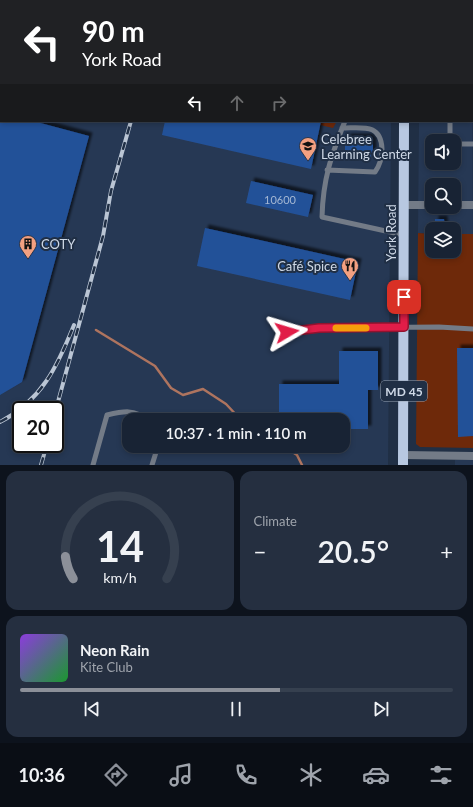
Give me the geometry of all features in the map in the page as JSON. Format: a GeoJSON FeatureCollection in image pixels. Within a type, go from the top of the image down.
{"type":"FeatureCollection","features":[{"type":"Feature","properties":{"kind":"main road","name":"York Road"},"geometry":{"type":"LineString","coordinates":[[403,460],[404,122]]}},
{"type":"Feature","properties":{"kind":"street"},"geometry":{"type":"LineString","coordinates":[[404,204],[425,205]]}},
{"type":"Feature","properties":{"kind":"street"},"geometry":{"type":"LineString","coordinates":[[461,205],[473,205]]}},
{"type":"Feature","properties":{"kind":"street"},"geometry":{"type":"LineString","coordinates":[[403,460],[473,456]]}},
{"type":"Feature","properties":{"kind":"lane"},"geometry":{"type":"LineString","coordinates":[[345,122],[327,170],[323,189],[322,217],[404,235]]}},
{"type":"Feature","properties":{"kind":"lane"},"geometry":{"type":"LineString","coordinates":[[450,122],[450,134]]}},
{"type":"Feature","properties":{"kind":"lane"},"geometry":{"type":"LineString","coordinates":[[327,170],[375,172],[379,167],[382,153],[381,138],[379,133],[368,129],[342,128]]}},
{"type":"Feature","properties":{"kind":"lane"},"geometry":{"type":"LineString","coordinates":[[461,144],[473,144]]}},
{"type":"Feature","properties":{"kind":"lane"},"geometry":{"type":"LineString","coordinates":[[287,332],[319,328],[404,327],[473,329]]}},
{"type":"Feature","properties":{"kind":"lane"},"geometry":{"type":"LineString","coordinates":[[93,465],[107,415],[125,410],[140,413]]}},
{"type":"Feature","properties":{"kind":"lane"},"geometry":{"type":"LineString","coordinates":[[152,465],[156,453]]}},
{"type":"Feature","properties":{"kind":"shaded area"},"geometry":{"type":"Polygon","coordinates":[[[0,122],[391,122],[388,465],[0,465],[0,122]]]}},
{"type":"Feature","properties":{"kind":"shaded area"},"geometry":{"type":"Polygon","coordinates":[[[321,122],[336,122],[333,128],[320,125],[321,122]]]}},
{"type":"Feature","properties":{"kind":"shaded area"},"geometry":{"type":"Polygon","coordinates":[[[419,122],[472,122],[473,234],[461,234],[461,222],[425,222],[425,234],[418,233],[419,122]]]}},
{"type":"Feature","properties":{"kind":"shaded area"},"geometry":{"type":"Polygon","coordinates":[[[418,233],[425,234],[425,258],[461,258],[461,234],[473,234],[473,448],[420,447],[416,444],[418,233]]]}},
{"type":"Feature","properties":{"kind":"shaded area"},"geometry":{"type":"Polygon","coordinates":[[[455,460],[473,460],[473,465],[455,465],[455,460]]]}},
{"type":"Feature","properties":{"kind":"building","name":"COTY"},"geometry":{"type":"Polygon","coordinates":[[[0,122],[37,122],[89,136],[22,382],[0,395],[0,122]]]}},
{"type":"Feature","properties":{"kind":"building"},"geometry":{"type":"Polygon","coordinates":[[[165,122],[321,122],[311,169],[162,135],[165,122]]]}},
{"type":"Feature","properties":{"kind":"building"},"geometry":{"type":"Polygon","coordinates":[[[347,137],[370,137],[371,140],[373,140],[373,152],[371,153],[371,157],[345,157],[345,140],[347,140],[347,137]]]}},
{"type":"Feature","properties":{"kind":"building"},"geometry":{"type":"Polygon","coordinates":[[[251,181],[313,195],[308,217],[246,203],[251,181]]]}},
{"type":"Feature","properties":{"kind":"building"},"geometry":{"type":"Polygon","coordinates":[[[435,219],[444,219],[444,222],[435,222],[435,219]]]}},
{"type":"Feature","properties":{"kind":"building"},"geometry":{"type":"Polygon","coordinates":[[[205,228],[358,262],[350,300],[197,266],[205,228]]]}},
{"type":"Feature","properties":{"kind":"building"},"geometry":{"type":"Polygon","coordinates":[[[457,348],[473,348],[473,436],[458,437],[457,348]]]}},
{"type":"Feature","properties":{"kind":"building"},"geometry":{"type":"Polygon","coordinates":[[[339,351],[378,351],[378,390],[368,390],[368,429],[350,429],[350,413],[279,413],[279,384],[339,384],[339,351]]]}},
{"type":"Feature","properties":{"kind":"waterway"},"geometry":{"type":"LineString","coordinates":[[96,330],[155,366],[171,388],[183,395],[203,389],[226,404],[234,413]]}},
{"type":"Feature","properties":{"kind":"waterway"},"geometry":{"type":"LineString","coordinates":[[294,453],[297,455],[302,465]]}},
{"type":"Feature","properties":{"kind":"railway"},"geometry":{"type":"LineString","coordinates":[[58,401],[103,236],[111,191],[131,122]]}},
{"type":"Feature","properties":{"kind":"railway"},"geometry":{"type":"LineString","coordinates":[[0,422],[15,413],[37,393],[54,368],[74,325]]}},
{"type":"Feature","properties":{"kind":"railway"},"geometry":{"type":"LineString","coordinates":[[41,465],[44,453]]}},
{"type":"Feature","properties":{"kind":"slow traffic"},"geometry":{"type":"LineString","coordinates":[[336,328],[366,328]]}},
{"type":"Feature","properties":{"kind":"place","name":"Celebree Learning Center"},"geometry":{"type":"Point","coordinates":[308,161]}},
{"type":"Feature","properties":{"kind":"place","name":"COTY"},"geometry":{"type":"Point","coordinates":[28,259]}},
{"type":"Feature","properties":{"kind":"place","name":"Café Spice"},"geometry":{"type":"Point","coordinates":[350,281]}},
{"type":"Feature","properties":{"kind":"route"},"geometry":{"type":"LineString","coordinates":[[287,332],[319,328],[404,327],[404,297]]}}]}
